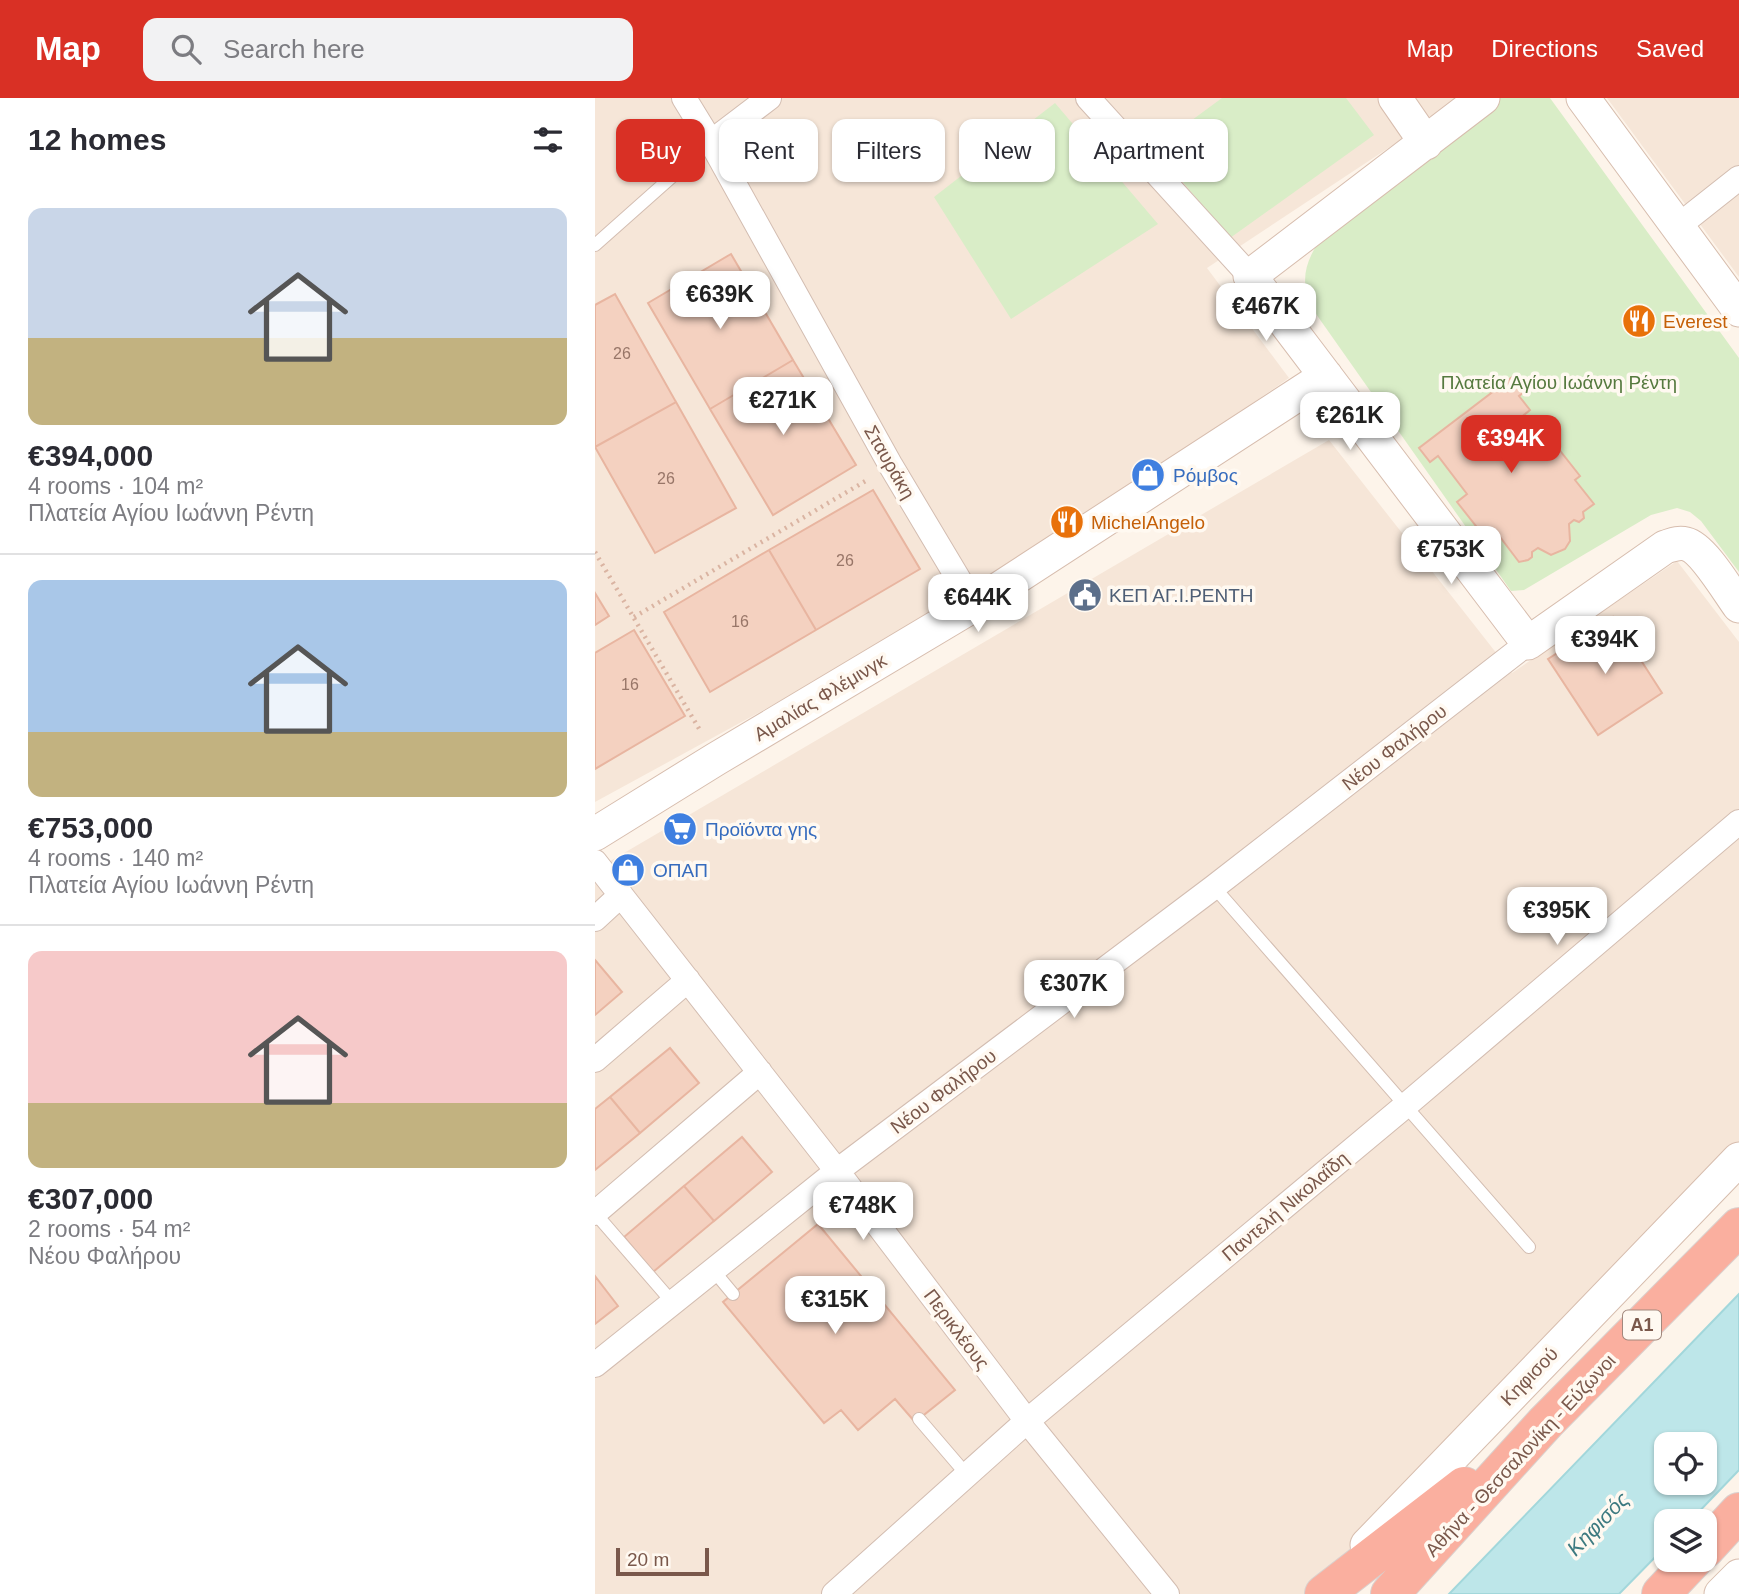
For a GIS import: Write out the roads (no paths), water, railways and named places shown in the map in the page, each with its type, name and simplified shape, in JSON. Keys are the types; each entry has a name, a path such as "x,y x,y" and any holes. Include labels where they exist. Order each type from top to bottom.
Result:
{"highway":[{"name":"Αθήνα - Θεσσαλονίκη - Εύζωνοι","path":"1390,1594 1546,1422 1739,1227"},
{"path":"1322,1594 1546,1422"},
{"path":"1717,1536 1739,1512"},
{"path":"1661,1594 1682,1572"}],"main road":[{"path":"1395,98 1426,143"},
{"path":"1483,98 1250,276 1528,643 1665,547 1677,543 1689,544 1700,552 1739,606"},
{"path":"1583,98 1739,310"},
{"name":"Αμαλίας Φλέμινγκ","path":"595,834 975,605 1325,376"},
{"name":"Κηφισού","path":"1322,1594 1739,1159"},
{"path":"1721,1594 1739,1576"}],"street":[{"name":"Σταυράκη","path":"684,98 891,466 975,605"},
{"path":"711,142 769,98"},
{"path":"1088,98 1250,276"},
{"path":"1677,227 1739,178"},
{"name":"Νέου Φαλήρου","path":"595,1365 837,1171 1214,887 1528,643"},
{"name":"Παντελή Νικολαΐδη","path":"834,1594 1027,1421 1405,1106 1739,822"},
{"name":"Περικλέους","path":"595,862 837,1171 1027,1421 1167,1594"},
{"path":"595,919 621,895"},
{"path":"595,1060 688,981"},
{"path":"595,1213 760,1072"}],"lane":[{"path":"595,245 711,142"},
{"path":"1214,887 1529,1247"},
{"path":"595,1213 673,1303"},
{"path":"713,1270 733,1294"},
{"path":"919,1419 967,1475"}],"water":[{"name":"Κηφισός","path":"1739,1294 1739,1470 1717,1493 1717,1432 1654,1432 1654,1495 1715,1495 1702,1509 1654,1509 1654,1558 1619,1594 1449,1594"}],"place":[{"name":"Everest","path":"1639,321"},
{"name":"Ρόμβος","path":"1148,475"},
{"name":"MichelAngelo","path":"1067,522"},
{"name":"ΚΕΠ ΑΓ.Ι.ΡΕΝΤΗ","path":"1085,595"},
{"name":"Προϊόντα γης","path":"680,829"},
{"name":"ΟΠΑΠ","path":"628,870"}],"park label":[{"name":"Πλατεία Αγίου Ιωάννη Ρέντη","path":"1559,382"}]}
